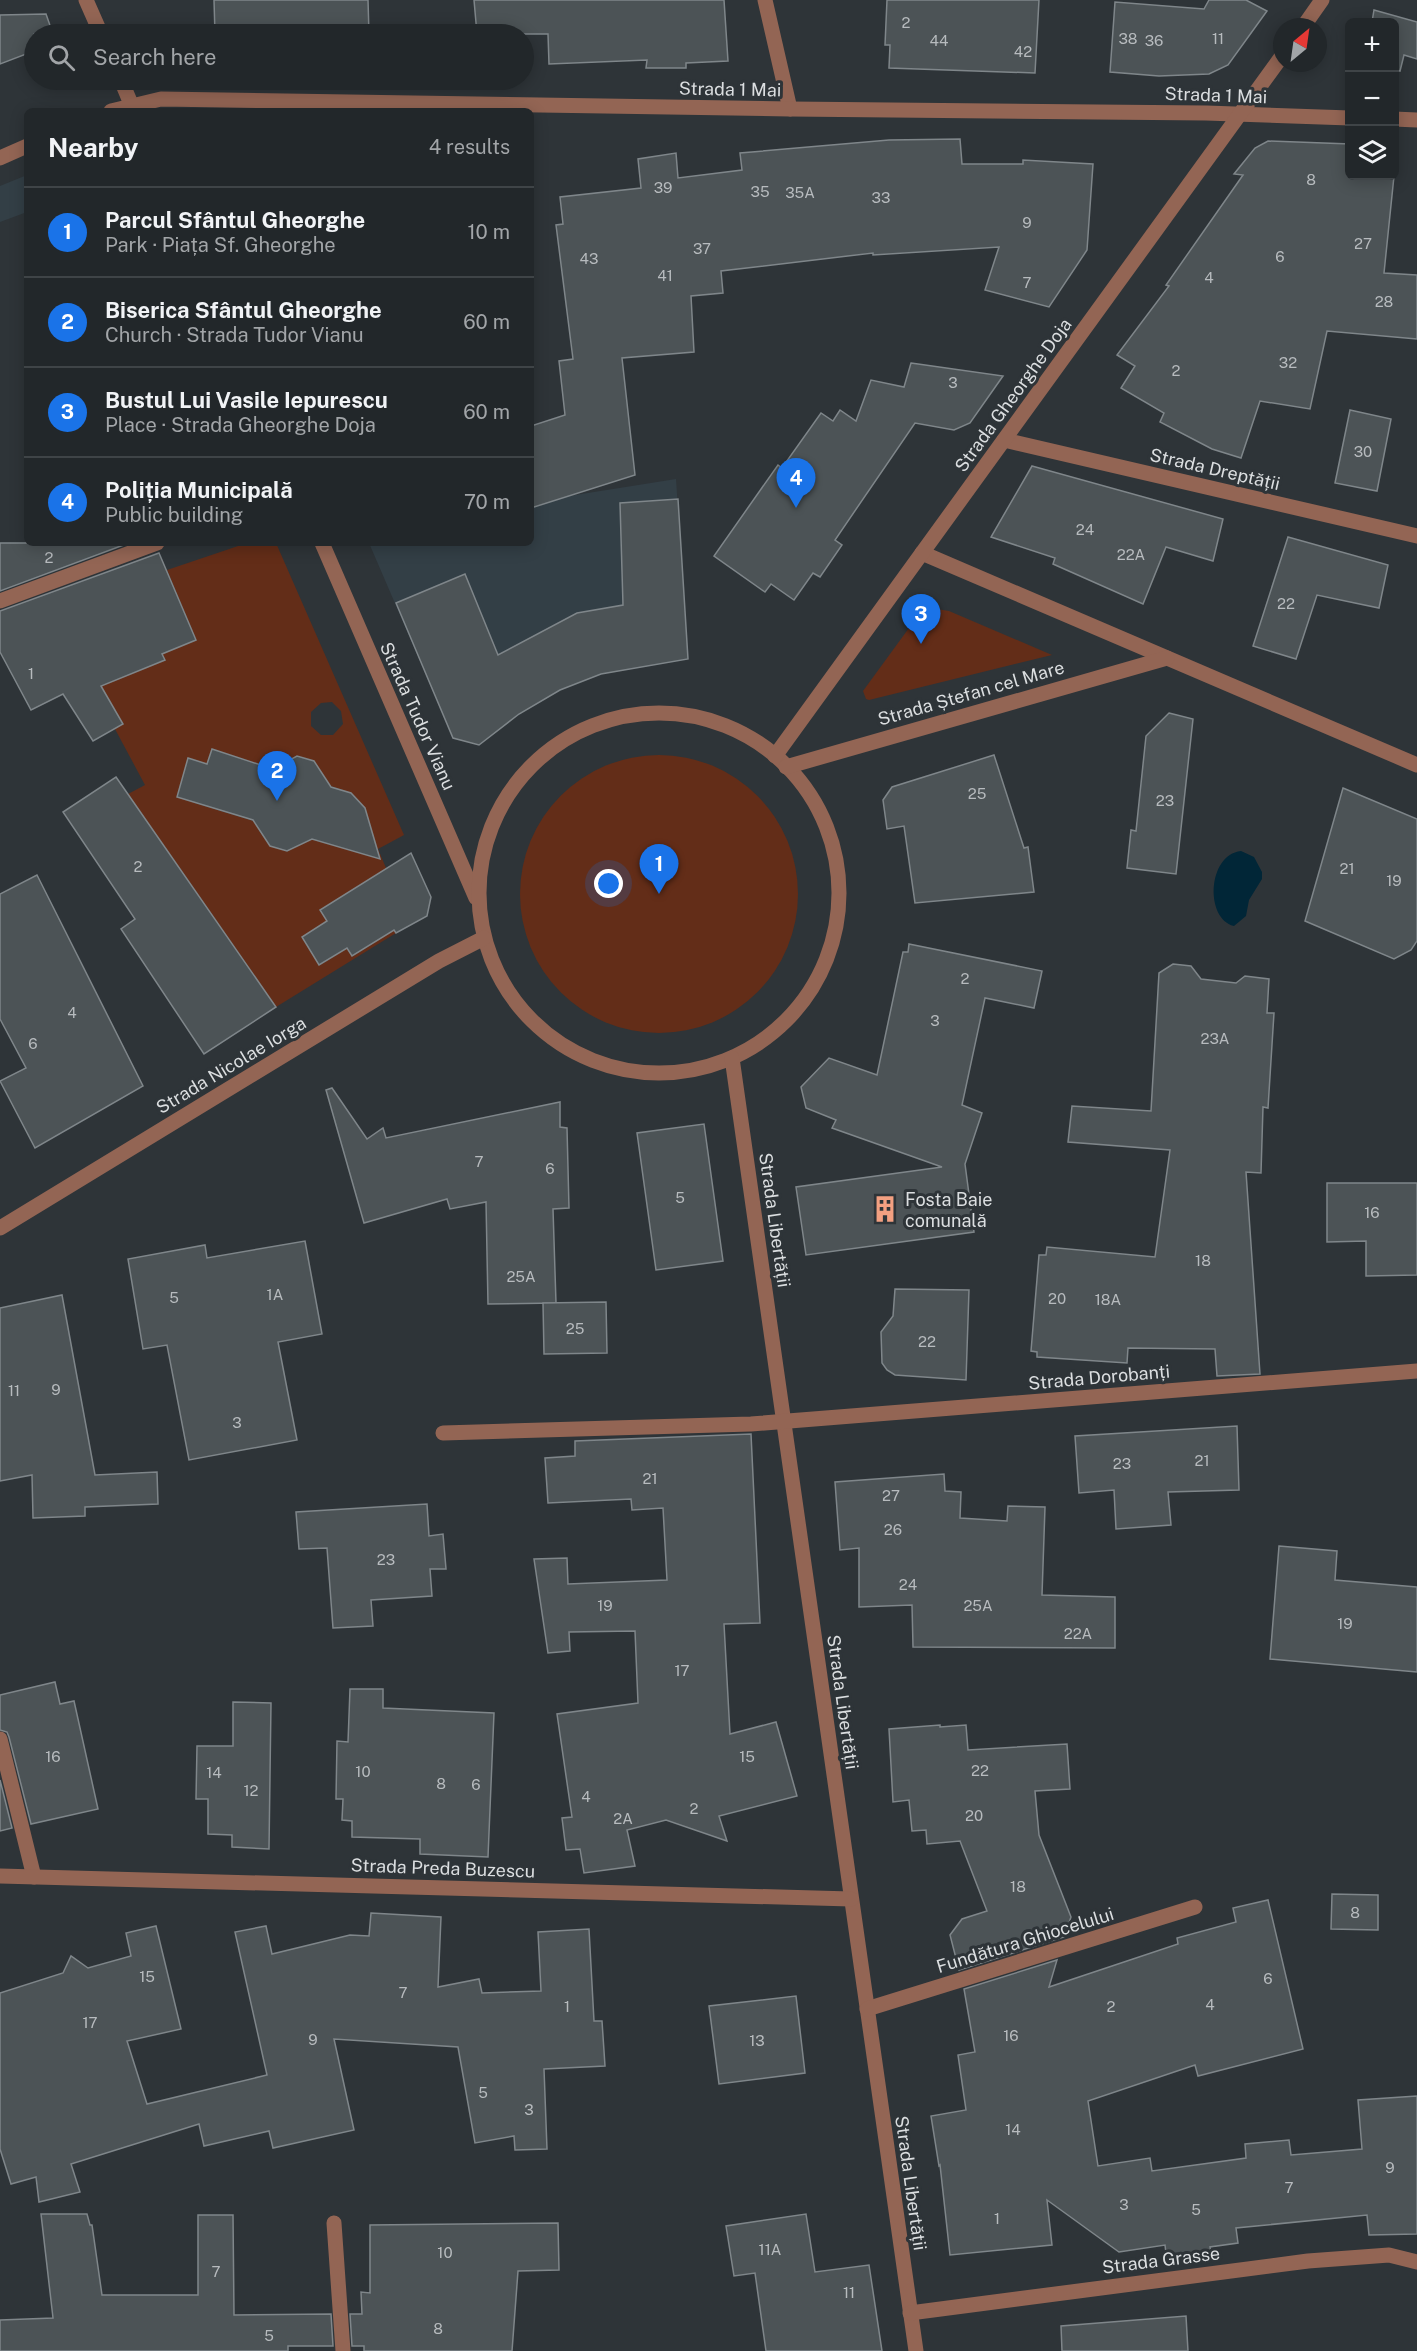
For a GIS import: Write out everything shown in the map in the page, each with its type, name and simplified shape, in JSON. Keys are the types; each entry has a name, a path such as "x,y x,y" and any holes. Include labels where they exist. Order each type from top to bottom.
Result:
{"street":[{"path":"86,0 97,24"},
{"path":"765,0 790,110"},
{"path":"1309,18 1322,0"},
{"name":"Strada Gheorghe Doja","path":"781,762 922,553 1273,68"},
{"path":"125,90 133,108"},
{"name":"Strada 1 Mai","path":"133,108 161,99 790,110 1194,112 1345,118"},
{"path":"1399,119 1417,120"},
{"path":"0,158 24,147"},
{"name":"Strada Dreptății","path":"1004,440 1417,536"},
{"path":"0,602 149,546"},
{"name":"Strada Tudor Vianu","path":"323,546 478,904"},
{"path":"922,553 1417,765"},
{"name":"Strada Ștefan cel Mare","path":"781,762 1167,658"},
{"path":"676,714 700,718 747,736 781,762 816,806 831,840 838,883 836,926 820,973 792,1014 765,1039 732,1058 697,1069 660,1073 623,1069 587,1058 545,1032 519,1006 498,974 484,938 478,904 483,854 490,830 500,807 521,777 538,759 579,731 628,716 676,714"},
{"name":"Strada Nicolae Iorga","path":"0,1228 439,961 484,938"},
{"name":"Strada Libertății","path":"732,1058 916,2351"},
{"name":"Strada Dorobanți","path":"443,1433 784,1421 1417,1371"},
{"path":"0,1739 34,1877"},
{"name":"Strada Preda Buzescu","path":"0,1876 851,1899"},
{"name":"Fundătura Ghiocelului","path":"867,2009 1195,1907"},
{"path":"334,2223 343,2351"},
{"name":"Strada Grasse","path":"910,2313 1308,2261 1378,2255 1417,2262"}],"shaded area":[{"path":"24,176 24,213 0,222 0,186"},
{"path":"676,479 688,659 601,674 561,690 519,714 479,745 453,738 370,546 534,546 534,507 569,496"},
{"path":"238,546 277,546 404,835 378,849 397,894 380,903 396,933 276,1007 128,794 145,785 115,729 123,724 107,696 99,700 82,605 147,667 165,660 162,654 196,640 167,570","holes":["332,702 341,711 343,724 333,735 321,735 311,726 311,712 321,703","212,749 277,770 278,766 297,756 314,761 326,779 325,784 345,791 344,795 357,799 365,808 328,844 307,837 305,842 287,851 270,846 258,829 260,823 195,803","343,896 374,943 353,956 347,948 320,965 302,937 327,921 321,909"]},
{"path":"925,609 949,611 1052,655 866,699 863,691 917,617"},
{"path":"659,755 686,758 712,766 736,779 757,796 774,817 787,841 795,867 798,894 795,921 787,947 774,971 757,992 736,1009 712,1022 686,1030 659,1033 632,1030 606,1022 582,1009 561,992 544,971 531,947 523,921 520,894 523,867 531,841 544,817 561,796 582,779 606,766 632,758"}],"water":[{"path":"1241,851 1254,857 1262,872 1262,879 1249,900 1246,916 1234,926 1225,921 1218,912 1214,887 1221,863 1230,855"}],"building":[{"path":"214,0 368,0 369,24 215,24"},
{"path":"474,0 724,0 728,61 686,63 686,68 646,68 647,60 549,64 548,34 534,34 534,24 476,24"},
{"path":"887,0 1039,0 1035,73 889,68 890,45 885,45"},
{"path":"1209,0 1246,0 1267,11 1228,65 1209,74 1159,76 1110,72 1115,2 1204,9"},
{"path":"1374,10 1417,22 1417,59 1404,55 1399,71 1399,18 1373,18"},
{"path":"46,14 50,24 24,24 24,55 0,64 0,15"},
{"path":"960,139 962,164 1023,164 1023,160 1093,164 1087,250 1049,307 985,290 999,247 873,255 873,253 721,271 723,293 691,296 694,352 622,358 635,475 534,507 534,425 565,415 559,361 573,359 556,225 563,224 560,197 641,188 638,159 676,153 678,178 742,170 740,153 889,140"},
{"path":"1268,141 1345,144 1345,180 1394,180 1384,273 1417,275 1417,339 1327,331 1310,409 1260,401 1241,458 1212,449 1160,422 1164,413 1121,388 1135,366 1117,355 1169,286 1166,285 1243,175 1234,174 1255,148"},
{"path":"911,363 1003,376 970,423 954,430 915,423 835,540 842,545 820,577 813,573 794,600 771,584 765,592 714,556 778,465 782,468 821,413 833,421 840,410 856,421 871,380 904,387"},
{"path":"1350,410 1391,419 1377,491 1335,483"},
{"path":"1032,466 1223,519 1213,561 1166,547 1143,604 1053,564 1055,558 991,537"},
{"path":"678,499 688,659 601,674 560,690 519,714 479,745 453,738 396,603 465,574 498,655 577,613 623,605 620,503"},
{"path":"1288,537 1388,565 1379,608 1317,595 1296,659 1253,646"},
{"path":"0,543 24,543 24,546 121,546 0,591"},
{"path":"159,553 196,640 162,654 165,660 101,686 123,724 93,741 63,694 31,710 0,652 0,611"},
{"path":"1169,713 1193,719 1176,874 1127,868 1131,830 1136,831 1146,736"},
{"path":"212,749 273,769 297,756 314,761 331,787 351,793 365,808 380,859 312,839 287,851 270,846 253,820 177,797 188,758 207,764"},
{"path":"994,755 1024,848 1028,847 1034,892 915,903 904,826 887,829 883,800 892,787"},
{"path":"116,777 276,1007 204,1054 121,929 135,919 63,812"},
{"path":"1343,788 1417,819 1417,941 1411,950 1394,959 1305,921"},
{"path":"411,853 431,897 427,916 396,933 394,930 352,956 347,948 319,965 302,937 327,921 320,910"},
{"path":"37,875 143,1086 35,1148 0,1081 26,1068 0,1019 0,894"},
{"path":"909,944 1042,971 1034,1008 985,998 962,1105 982,1113 965,1164 974,1232 806,1255 796,1187 942,1167 832,1128 836,1120 806,1108 801,1087 829,1058 877,1075 903,952 908,952"},
{"path":"1173,964 1191,966 1201,979 1236,983 1245,976 1269,979 1267,1013 1274,1013 1268,1108 1263,1107 1261,1173 1246,1172 1260,1374 1217,1376 1215,1349 1128,1348 1127,1363 1037,1357 1037,1352 1031,1351 1039,1255 1046,1255 1047,1247 1155,1257 1170,1150 1068,1142 1072,1106 1151,1111 1159,973"},
{"path":"332,1088 367,1139 383,1128 386,1138 560,1102 560,1127 567,1128 569,1208 553,1209 556,1303 488,1304 486,1202 450,1209 447,1199 364,1223 326,1090"},
{"path":"704,1124 723,1261 656,1270 637,1133"},
{"path":"1327,1183 1417,1183 1417,1275 1366,1276 1366,1241 1327,1242"},
{"path":"305,1241 322,1334 278,1342 297,1440 189,1460 167,1345 143,1349 128,1259 205,1245 207,1258"},
{"path":"895,1289 969,1290 966,1380 895,1375 887,1370 882,1363 881,1332 893,1316"},
{"path":"62,1295 95,1475 157,1472 158,1504 85,1507 85,1516 33,1518 32,1475 0,1481 0,1308"},
{"path":"606,1302 607,1353 544,1354 543,1303"},
{"path":"1237,1426 1239,1490 1168,1492 1171,1525 1116,1529 1114,1490 1079,1493 1075,1436"},
{"path":"751,1434 760,1623 724,1624 730,1734 776,1722 797,1796 719,1816 727,1841 666,1820 627,1830 635,1866 584,1873 580,1849 566,1850 562,1818 572,1817 557,1714 638,1703 635,1631 569,1632 570,1651 548,1653 534,1559 567,1558 568,1584 667,1580 663,1508 632,1510 631,1499 548,1503 545,1458 575,1456 575,1441"},
{"path":"944,1474 945,1491 961,1492 960,1518 1007,1521 1008,1506 1045,1507 1042,1595 1115,1597 1115,1648 913,1647 912,1605 859,1607 859,1548 840,1550 835,1482"},
{"path":"427,1504 429,1536 443,1534 446,1569 430,1569 432,1596 371,1600 373,1626 333,1628 327,1548 299,1549 296,1512"},
{"path":"1279,1546 1337,1551 1335,1580 1417,1587 1417,1672 1270,1659"},
{"path":"55,1682 60,1704 74,1701 98,1809 31,1824 9,1737 7,1732 0,1730 0,1695"},
{"path":"350,1689 383,1689 383,1708 494,1713 488,1857 420,1854 420,1839 352,1837 352,1821 342,1820 343,1799 336,1799 337,1741 348,1742"},
{"path":"233,1702 271,1703 269,1849 232,1847 232,1835 208,1834 208,1799 196,1799 197,1746 233,1746"},
{"path":"940,1725 940,1727 966,1725 968,1750 1067,1744 1070,1789 1035,1791 1039,1835 1071,1917 1064,1937 959,1970 950,1935 962,1919 987,1911 960,1841 927,1844 926,1830 912,1831 909,1800 893,1802 889,1729"},
{"path":"0,1780 12,1828 0,1831"},
{"path":"1332,1894 1378,1895 1378,1930 1331,1929"},
{"path":"1268,1900 1303,2049 1198,2076 1195,2065 1088,2101 1098,2166 1150,2158 1152,2171 1246,2158 1245,2144 1289,2140 1291,2155 1362,2149 1358,2100 1417,2096 1417,2234 1369,2235 1367,2215 1236,2228 1238,2243 1210,2247 1212,2258 1167,2262 1165,2245 1119,2252 1047,2200 1052,2245 950,2255 940,2165 931,2116 966,2110 958,2055 975,2052 964,1989 1057,1960 1049,1987 1178,1944 1177,1938 1236,1922 1233,1908"},
{"path":"371,1913 441,1917 438,1987 479,1979 482,1993 541,1991 538,1932 589,1929 594,2021 602,2021 605,2066 544,2069 547,2149 515,2150 514,2136 475,2143 458,2047 334,2039 354,2130 273,2148 269,2131 204,2146 199,2124 71,2164 80,2192 39,2202 36,2177 11,2184 0,2149 0,1993 63,1973 71,1956 88,1968 131,1956 126,1933 156,1926 181,2029 127,2041 147,2104 267,2075 235,1932 266,1926 272,1954 350,1935 369,1936"},
{"path":"796,1996 805,2073 719,2084 709,2006"},
{"path":"41,2214 87,2214 90,2225 92,2225 102,2295 198,2295 198,2215 233,2215 234,2315 331,2314 333,2346 288,2346 288,2351 0,2351 0,2320 53,2318"},
{"path":"806,2214 815,2272 869,2265 882,2351 766,2351 755,2273 734,2276 726,2226"},
{"path":"558,2223 559,2270 518,2271 512,2351 364,2351 364,2346 352,2346 350,2314 362,2314 361,2292 370,2293 370,2225"},
{"path":"1186,2316 1188,2351 1062,2351 1061,2326"}],"place":[{"name":"Poliția Municipală","path":"796,508"},
{"name":"Bustul Lui Vasile Iepurescu","path":"921,644"},
{"name":"Biserica Sfântul Gheorghe","path":"277,801"},
{"name":"Parcul Sfântul Gheorghe","path":"659,894"},
{"name":"Fosta Baie comunală","path":"885,1209"}]}
